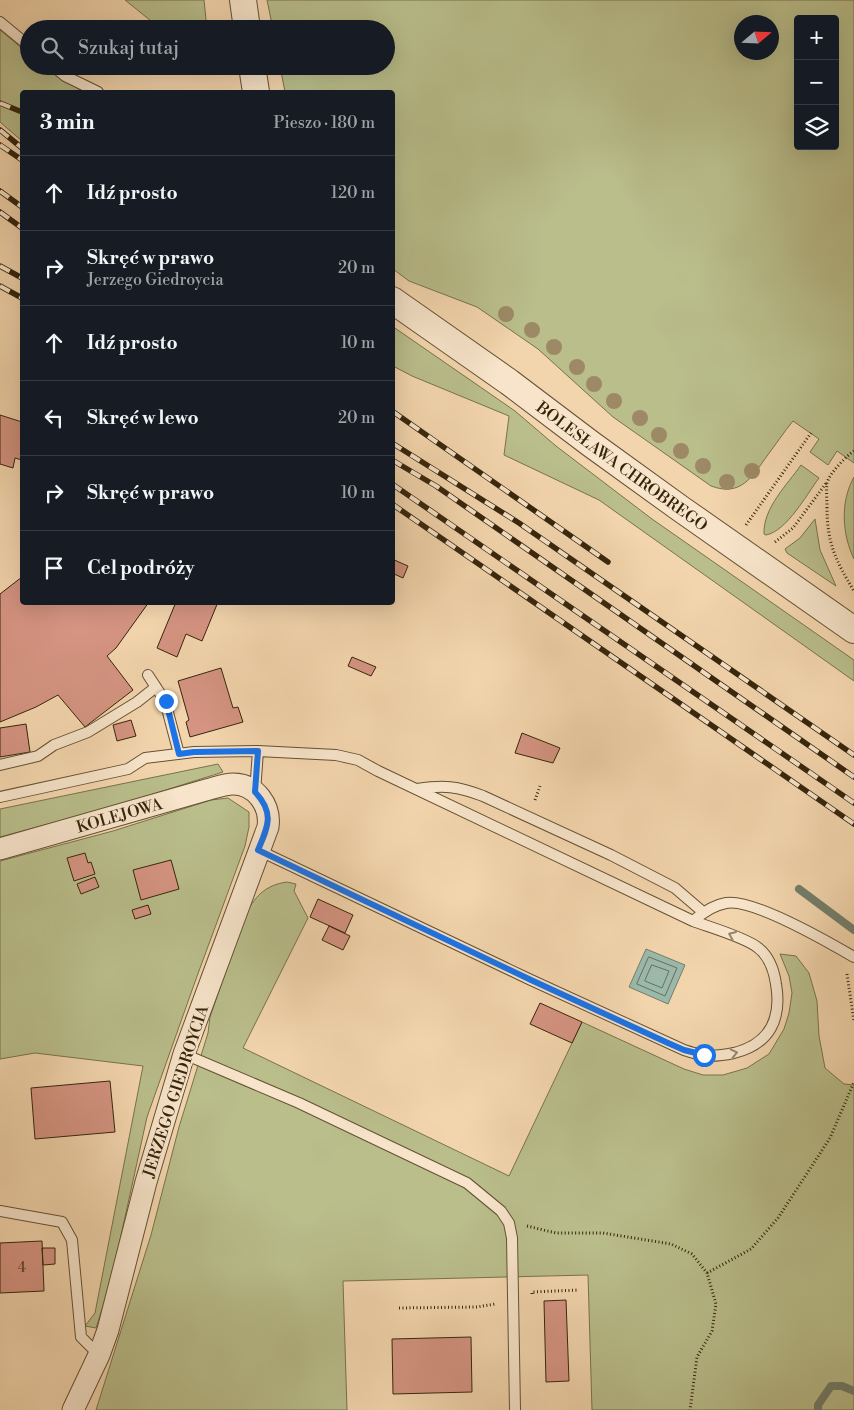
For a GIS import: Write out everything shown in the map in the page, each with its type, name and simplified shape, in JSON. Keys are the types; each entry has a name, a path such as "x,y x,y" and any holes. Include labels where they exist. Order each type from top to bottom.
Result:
{"street":[{"path":"243,0 246,20"},
{"path":"253,75 256,90"},
{"name":"BOLESŁAWA CHROBREGO","path":"395,302 854,630"},
{"name":"KOLEJOWA","path":"0,849 224,785 248,788"},
{"name":"JERZEGO GIEDROYCIA","path":"73,1410 99,1355 108,1330 146,1182 184,1054 268,827 269,820 265,805 248,788"}],"lane":[{"path":"0,22 20,39"},
{"path":"64,75 94,90"},
{"path":"148,675 166,701 179,754"},
{"path":"0,766 38,756 54,745 88,732 137,702 156,687"},
{"path":"248,788 258,751"},
{"path":"0,797 128,769 145,758 194,752 258,751 336,755 358,760 693,921 730,934 756,946 768,960 775,978 778,1010 774,1023 767,1034 756,1044 743,1050 722,1055 704,1055 684,1050 531,980 258,850"},
{"path":"417,789 440,785 464,788 483,796 603,851 675,888 702,912"},
{"path":"693,921 702,912 727,902 752,906 800,927 854,957"},
{"path":"184,1054 299,1103 467,1183 501,1211 509,1223 512,1238 515,1410"},
{"path":"0,1211 62,1222 72,1240 81,1337 99,1355"}],"path":[{"path":"811,433 746,526 746,554 774,542 790,531 845,457 854,451"},
{"path":"827,482 827,517 830,543 838,565 854,591"},
{"path":"838,948 849,980 854,1020"},
{"path":"707,1273 751,1249 778,1218 830,1138 854,1082"},
{"path":"509,1223 556,1233 603,1232 671,1244 692,1254 707,1273 716,1304 712,1330 697,1357 690,1410"},
{"path":"399,1308 477,1307 532,1303 532,1292 579,1290"}],"green space":[{"path":"125,0 204,0 206,20 150,20"},
{"path":"267,0 854,0 854,463 837,451 828,465 810,452 819,439 793,421 751,478 745,483 730,489 711,486 613,417 538,349 477,307 409,281 395,270 395,90 285,90 282,75 395,75 395,20 271,20"},
{"path":"0,30 20,47 20,75 58,75 80,90 20,90 20,139 0,122"},
{"path":"395,328 515,411 556,446 652,519 854,660 854,681 599,500 504,455 509,416 412,376 395,367"},
{"path":"801,465 819,478 789,519 774,532 764,534 767,515"},
{"path":"854,477 854,559 847,539 844,518 846,497"},
{"path":"815,519 820,550 836,586 787,553 785,549 800,538"},
{"path":"218,764 223,772 115,806 0,837 0,809"},
{"path":"228,798 249,812 249,827 245,846 147,1117 111,1281 96,1328 85,1326 95,1313 143,1066 35,1053 0,1059 0,861 113,831 211,800"},
{"path":"287,882 296,884 294,891 308,918 243,1048 509,1176 582,1022 684,1069 703,1075 723,1075 747,1068 769,1054 784,1029 792,993 789,976 780,954 796,956 809,973 817,1001 819,1036 825,1068 844,1084 854,1085 854,1410 592,1410 588,1275 343,1281 347,1410 96,1410 151,1235 179,1127 208,1033 210,1017 245,916 252,903 261,893 272,886"}],"water":[{"path":"646,949 685,965 668,1004 629,987"}],"building":[{"path":"0,415 20,421 20,459 15,458 13,468 0,464"},
{"path":"395,560 408,566 403,578 395,574"},
{"path":"20,579 20,605 147,605 116,648 107,656 133,690 85,727 58,695 36,707 0,722 0,594"},
{"path":"175,605 217,605 202,641 186,634 177,657 157,648"},
{"path":"352,657 376,667 371,676 348,666"},
{"path":"221,668 233,708 238,707 243,722 190,737 186,722 189,720 178,681"},
{"path":"131,720 136,736 117,741 113,725"},
{"path":"26,724 30,752 0,757 0,728"},
{"path":"522,733 560,748 553,763 515,753"},
{"path":"85,853 88,863 91,862 95,874 74,881 67,858"},
{"path":"171,860 179,889 141,900 133,870"},
{"path":"95,877 99,887 81,894 77,884"},
{"path":"318,899 353,915 345,933 310,917"},
{"path":"148,905 151,914 135,919 132,910"},
{"path":"329,926 350,936 343,950 322,940"},
{"path":"540,1003 582,1022 572,1043 530,1024"},
{"path":"110,1081 115,1132 35,1139 31,1088"},
{"path":"42,1241 44,1291 0,1293 0,1243"},
{"path":"42,1248 55,1248 55,1264 43,1265"},
{"path":"566,1300 569,1381 546,1382 544,1301"},
{"path":"471,1337 472,1392 393,1394 392,1339"}],"waterway":[{"path":"799,889 854,930"},
{"path":"818,1410 818,1405 831,1386 842,1386 854,1391"}],"railway":[{"path":"0,103 20,111"},
{"path":"0,130 20,146"},
{"path":"0,145 20,159"},
{"path":"0,191 20,206"},
{"path":"0,212 20,227"},
{"path":"0,266 20,277"},
{"path":"0,286 20,297"},
{"path":"395,413 608,562"},
{"path":"395,445 519,523 854,755"},
{"path":"395,462 436,486 854,777"},
{"path":"395,486 854,803"},
{"path":"395,506 854,824"}],"route":[{"path":"166,701 179,754 258,751 255,792 265,805 269,820 258,850 668,1043 684,1050 704,1055"}]}
